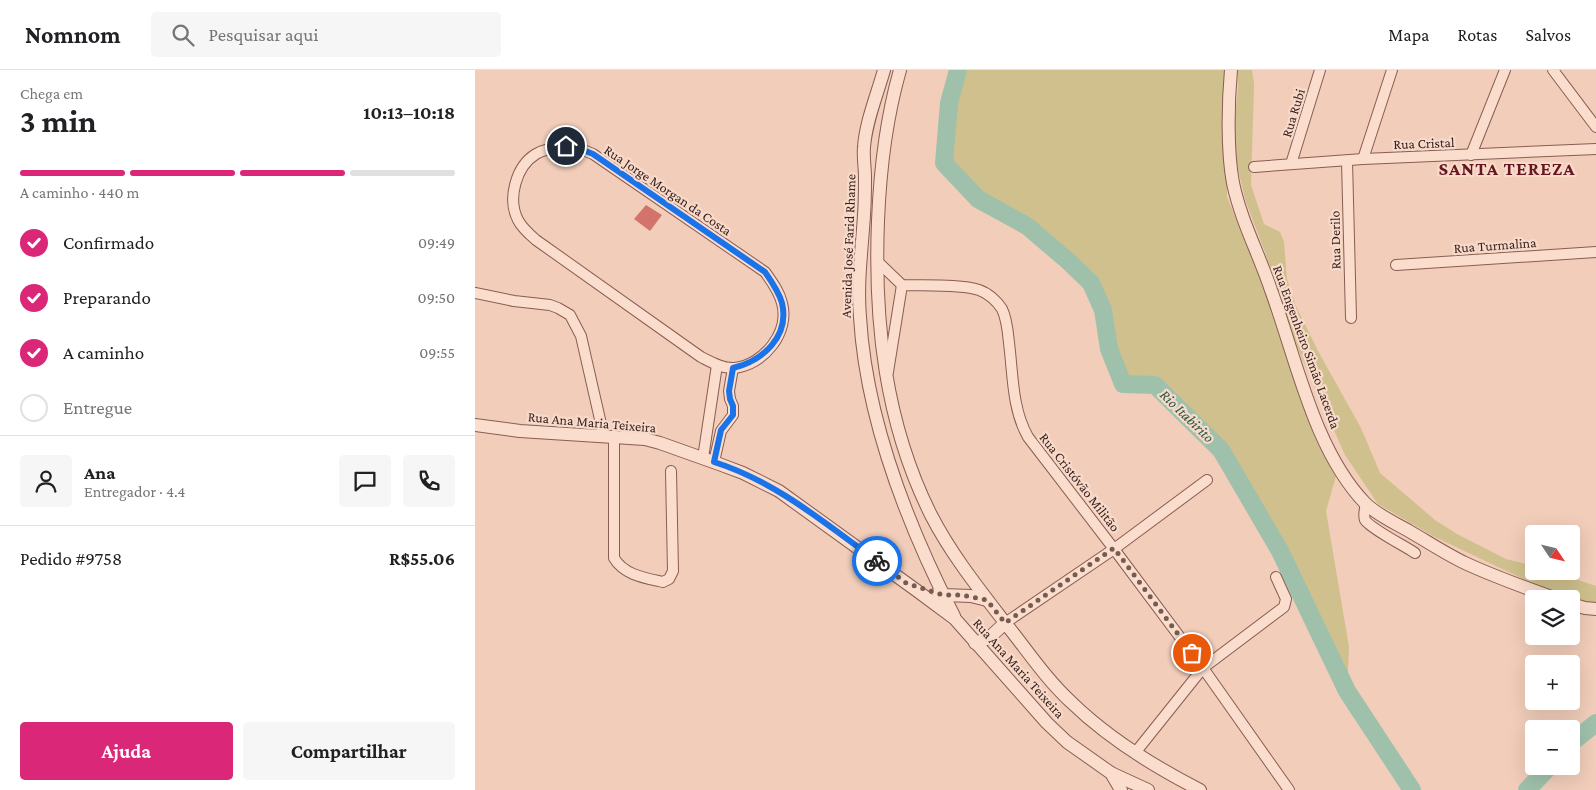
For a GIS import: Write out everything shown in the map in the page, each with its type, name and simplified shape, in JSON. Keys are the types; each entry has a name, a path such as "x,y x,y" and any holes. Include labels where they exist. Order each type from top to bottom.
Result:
{"street":[{"name":"Avenida José Farid Rhame","path":"884,70 864,147 865,178 859,317 865,364 881,435 901,496 955,619"},
{"path":"900,70 884,141 879,205 878,304 887,383 914,475 931,516 961,565 987,600 1048,678 1069,701 1107,734 1174,777 1200,790"},
{"name":"Rua Engenheiro Simão Lacerda","path":"1231,70 1229,94 1233,181 1242,216 1271,289 1302,384 1327,446 1344,475 1366,504 1465,563 1534,590"},
{"name":"Rua Rubi","path":"1291,164 1320,70"},
{"path":"1363,159 1392,70"},
{"path":"1471,155 1505,70"},
{"path":"1553,70 1596,127"},
{"name":"Rua Jorge Morgan da Costa","path":"566,146 593,154 765,272 775,286 782,303 783,321 779,336 769,349 758,358 743,366 733,368 717,365 701,357 536,240 525,230 517,219 513,195 516,180 524,166 535,155 550,148 566,146"},
{"name":"Rua Cristal","path":"1253,168 1363,159 1596,149"},
{"name":"Rua Derilo","path":"1347,160 1351,318"},
{"name":"Rua Turmalina","path":"1396,265 1596,252"},
{"path":"877,261 902,285 887,383"},
{"name":"Rua Cristóvão Militão","path":"902,285 970,288 985,293 997,303 1005,317 1016,406 1024,430 1203,668 1288,789"},
{"path":"475,293 514,301 550,305 570,315 581,336 609,437 614,558 619,566 631,573 663,582 669,579 673,571 671,471"},
{"path":"708,460 717,365"},
{"path":"708,460 721,430 733,415 733,406 729,395 733,368"},
{"name":"Rua Ana Maria Teixeira","path":"475,425 519,431 645,439 743,473 779,491 955,619 1047,723 1067,742 1111,773 1121,789"},
{"path":"975,643 989,638 1005,623 1114,548 1207,480"},
{"path":"1366,504 1364,513 1365,519 1368,522 1384,534 1415,552"},
{"path":"1135,753 1203,668 1284,607 1286,599 1276,577"},
{"path":"906,583 943,595 961,595 987,600"},
{"path":"1580,607 1596,610"},
{"path":"1111,773 1148,790"}],"shaded area":[{"path":"958,70 1230,70 1227,98 1227,197 1267,294 1299,388 1336,476 1326,511 1349,647 1347,691 1280,551 1221,450 1155,385 1123,384 1109,349 1103,310 1091,283 1027,226 978,199 944,163 949,103"},
{"path":"1238,70 1252,70 1254,84 1251,185 1264,224 1280,232 1284,242 1287,279 1295,304 1318,351 1361,428 1380,473 1435,520 1457,534 1506,559 1525,564 1525,580 1433,536 1378,504 1345,455 1293,338 1266,255 1245,199 1232,143 1238,89"},
{"path":"1526,580 1578,580 1596,586 1596,606 1580,602 1580,590 1548,590"}],"building":[{"path":"646,205 662,215 650,231 634,219"}],"waterway":[{"name":"Rio Itabirito","path":"958,70 949,103 944,163 978,199 1027,226 1091,283 1103,310 1109,349 1123,384 1155,385 1221,450 1280,551 1347,691 1412,790"},
{"name":"Rio Itabirito","path":"1580,736 1596,723"},
{"name":"Rio Itabirito","path":"1527,790 1541,775"}],"way so far":[{"path":"877,561 906,583 943,595 971,596 987,600 1005,623 1114,548 1192,653"}],"district":[{"name":"SANTA TEREZA","path":"1507,168"}],"route":[{"path":"566,146 593,154 765,272 775,286 782,303 783,321 779,336 769,349 758,358 743,366 733,368 729,395 734,410 733,415 719,434 714,462 743,473 779,491 877,561"}]}
